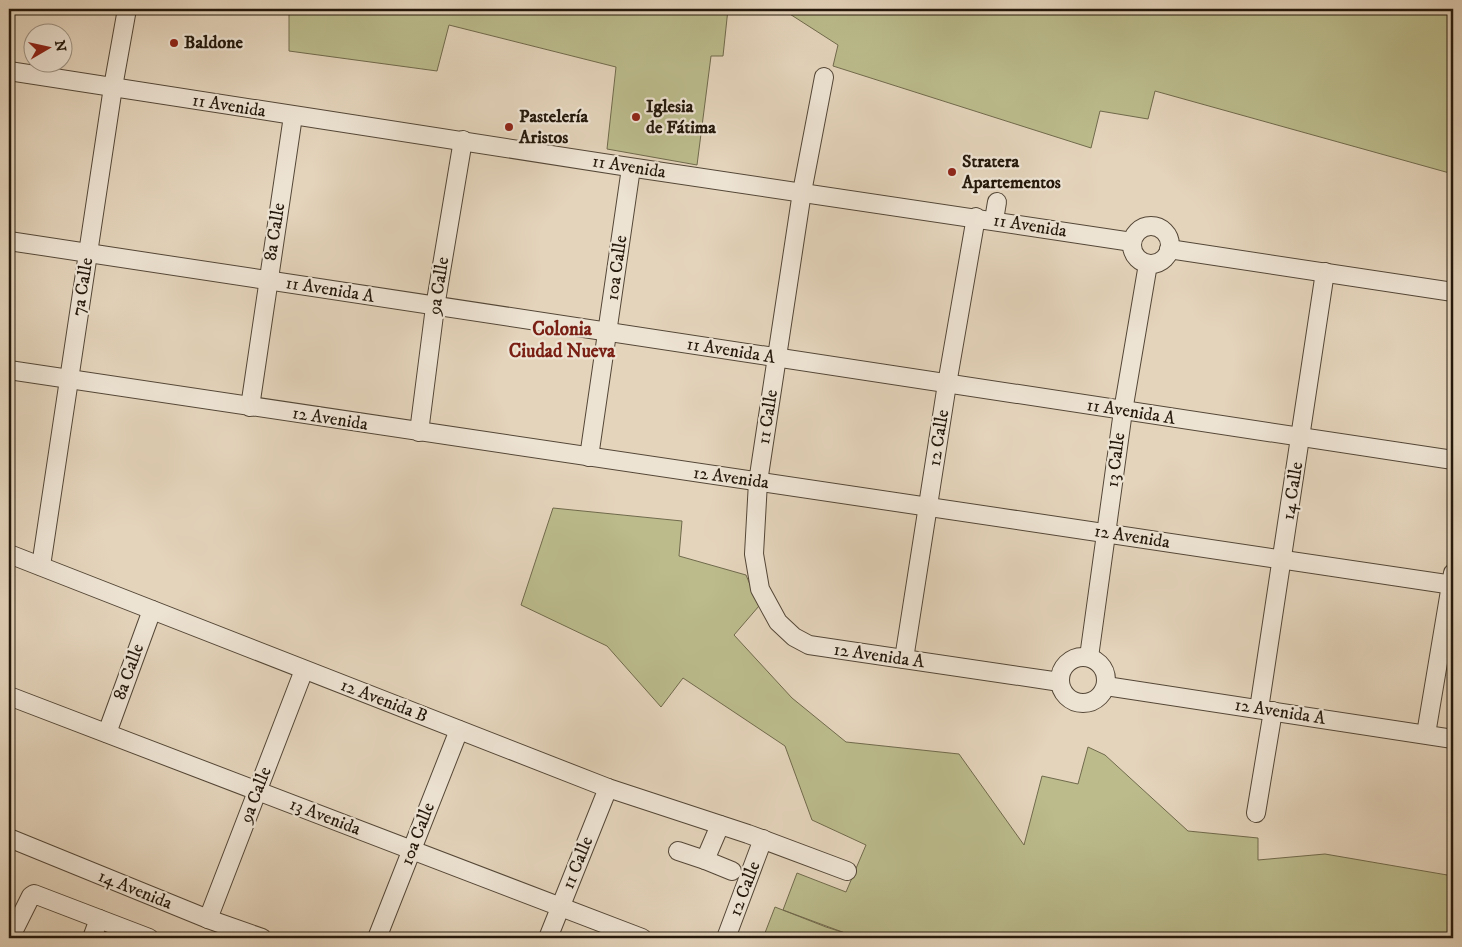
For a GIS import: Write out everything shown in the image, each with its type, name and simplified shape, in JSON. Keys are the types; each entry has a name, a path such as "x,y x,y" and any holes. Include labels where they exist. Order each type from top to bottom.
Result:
{"street":[{"name":"7a Calle","path":"41,566 113,87 127,9"},
{"name":"11 Avenida","path":"9,71 293,116 462,140 631,168 976,217 1132,242"},
{"name":"11 Calle","path":"754,554 758,482 776,358 802,192 824,77"},
{"name":"8a Calle","path":"250,407 293,116"},
{"name":"9a Calle","path":"419,432 462,140"},
{"name":"10a Calle","path":"589,457 631,168"},
{"path":"994,220 997,202"},
{"name":"12 Calle","path":"904,659 947,384 976,217"},
{"path":"1154,226 1164,232 1169,243 1169,249 1164,259 1148,264 1137,258 1134,254 1132,242 1137,231 1154,226"},
{"name":"11 Avenida A","path":"9,241 1453,460"},
{"path":"1169,249 1453,292"},
{"name":"13 Calle","path":"1089,657 1123,411 1148,264"},
{"name":"14 Calle","path":"1256,813 1282,560 1325,272"},
{"name":"12 Avenida","path":"9,370 1282,560 1453,581"},
{"name":"12 Avenida B","path":"9,554 608,788 763,839 847,871"},
{"name":"12 Avenida A","path":"754,554 760,589 778,622 808,645 1060,682"},
{"path":"1426,734 1453,581"},
{"name":"8a Calle","path":"107,733 152,610"},
{"path":"1082,656 1089,657 1098,661 1104,669 1106,686 1104,692 1092,702 1078,703 1066,696 1060,682 1060,675 1068,662 1082,656"},
{"name":"9a Calle","path":"217,928 258,791 304,670"},
{"name":"12 Avenida A","path":"1106,686 1453,739"},
{"name":"13 Avenida","path":"9,696 642,938"},
{"name":"10a Calle","path":"377,938 458,730"},
{"name":"11 Calle","path":"548,938 608,788"},
{"path":"705,860 720,825"},
{"name":"14 Avenida","path":"9,838 217,928 262,938"},
{"name":"12 Calle","path":"726,938 763,839"},
{"path":"678,851 732,870"},
{"path":"14,930 31,896 34,894 149,938"},
{"path":"92,938 99,919"}],"green space":[{"path":"289,9 728,9 723,56 711,56 697,165 607,149 616,67 449,25 437,71 289,51"},
{"path":"782,9 1453,9 1453,174 1155,91 1148,119 1100,111 1091,148 833,66 838,45"},
{"path":"553,508 682,521 679,556 746,575 759,606 734,635 792,698 846,742 959,754 1024,845 1042,776 1078,784 1088,747 1105,755 1188,831 1258,838 1258,860 1325,854 1453,876 1453,938 763,938 775,907 826,927 845,933 783,910 797,873 846,892 866,845 812,820 785,746 683,678 661,707 607,646 521,605"}],"place":[{"name":"Baldone","path":"174,43"},
{"name":"Iglesia de Fátima","path":"636,117"},
{"name":"Pastelería Aristos","path":"509,127"},
{"name":"Stratera Apartementos","path":"952,172"}],"district":[{"name":"Colonia Ciudad Nueva","path":"562,340"}]}
